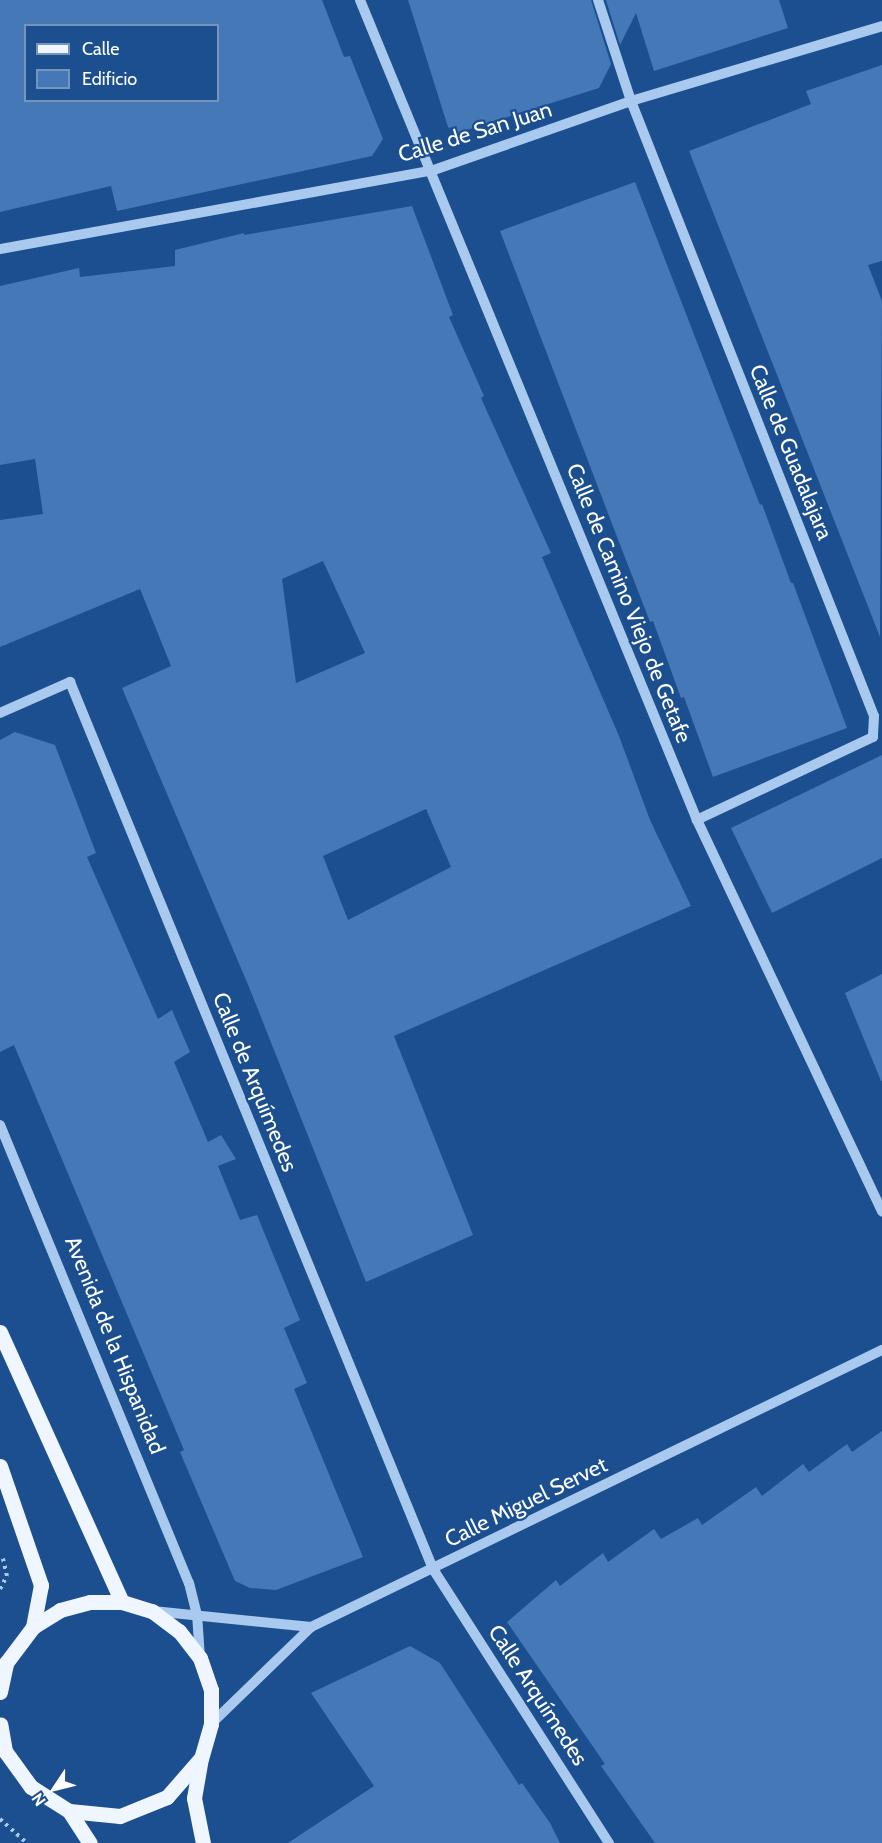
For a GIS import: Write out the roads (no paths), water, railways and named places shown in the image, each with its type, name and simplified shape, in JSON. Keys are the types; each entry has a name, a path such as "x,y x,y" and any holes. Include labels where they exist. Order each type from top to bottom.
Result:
{"main road":[{"path":"0,1332 122,1602"},
{"path":"0,1466 41,1585 33,1627"},
{"path":"0,1692 6,1664 33,1627 60,1610 90,1602 122,1602 152,1611 179,1630 200,1658 211,1690 212,1724 201,1758 194,1798 203,1843"},
{"path":"0,1724 5,1751 31,1787 69,1810 120,1816 167,1797 201,1758"},
{"path":"69,1810 90,1843"}],"street":[{"name":"Calle de Camino Viejo de Getafe","path":"360,0 697,820 882,1211"},
{"name":"Calle de Guadalajara","path":"598,0 631,101 874,716 873,737 697,820"},
{"name":"Calle de San Juan","path":"0,249 430,171 631,101 882,26"},
{"name":"Calle de Arquímedes","path":"0,713 70,682 433,1569"},
{"name":"Avenida de la Hispanidad","path":"0,1125 189,1583 197,1614 200,1658"},
{"name":"Calle Miguel Servet","path":"212,1724 311,1627 882,1350"},
{"name":"Calle Arquímedes","path":"433,1569 609,1843"},
{"path":"152,1611 311,1627"}]}
